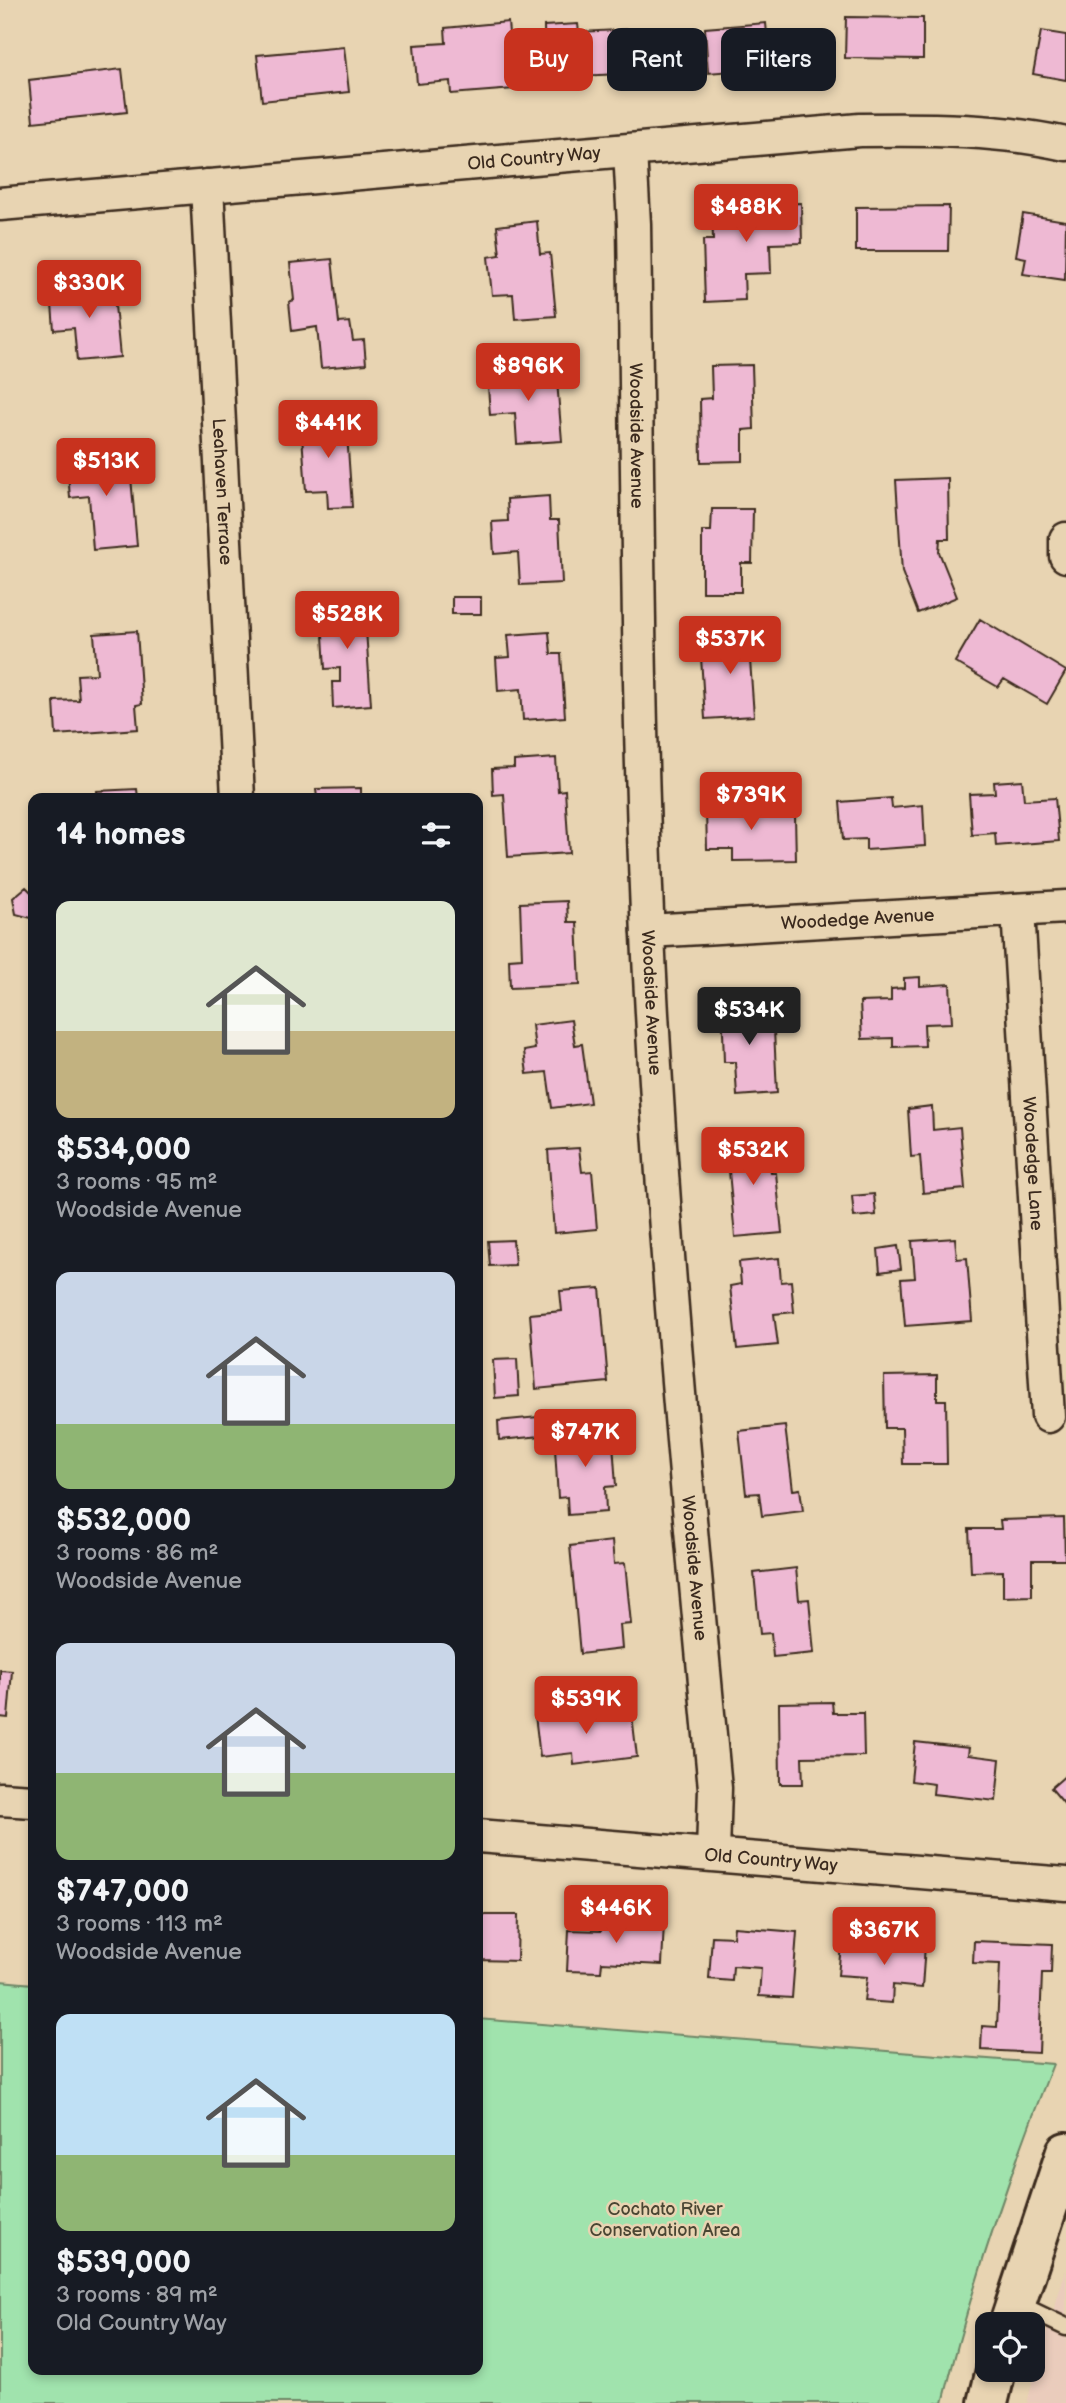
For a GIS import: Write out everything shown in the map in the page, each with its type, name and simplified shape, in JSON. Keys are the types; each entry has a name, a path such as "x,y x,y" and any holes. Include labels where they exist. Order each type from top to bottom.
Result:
{"main road":[{"path":"1014,2312 1066,2152"},
{"path":"988,2403 993,2382"}],"street":[{"name":"Old Country Way","path":"0,204 827,133 977,130 1066,144"},
{"name":"Woodside Avenue","path":"630,151 635,224 643,802 648,931 667,1270 715,1788 713,1854"},
{"name":"Leahaven Terrace","path":"207,186 238,793"},
{"path":"1066,539 1066,556"},
{"name":"Woodedge Avenue","path":"648,931 1066,907"},
{"name":"Woodedge Lane","path":"1018,910 1048,1416"},
{"path":"0,1799 28,1801"},
{"name":"Old Country Way","path":"483,1836 1066,1884"}],"lane":[{"path":"1045,2322 1066,2327"}],"shaded area":[{"path":"1066,2270 1066,2403 1027,2403 1032,2382 1045,2382 1045,2336"}],"green space":[{"name":"Cochato River Conservation Area","path":"0,1981 28,1984 28,2375 483,2375 483,2019 1053,2064 992,2232 943,2403 0,2403"}],"building":[{"path":"846,17 923,18 923,59 845,58"},
{"path":"508,22 509,28 504,28 504,90 451,94 450,81 417,84 414,45 446,43 445,28"},
{"path":"766,23 766,28 721,28 721,72 708,73 705,28"},
{"path":"578,24 578,28 544,28"},
{"path":"593,31 607,31 607,75 593,75"},
{"path":"1041,31 1066,35 1066,80 1033,74"},
{"path":"344,47 349,92 262,101 257,55"},
{"path":"122,69 127,112 33,122 29,80"},
{"path":"772,196 773,204 801,203 802,243 770,244 771,273 744,274 745,300 705,302 703,240 713,240 712,208 744,207 743,197"},
{"path":"949,206 948,251 856,251 856,207"},
{"path":"1023,214 1066,221 1065,280 1023,274 1026,258 1016,256"},
{"path":"537,221 540,254 550,253 556,316 515,319 513,294 492,295 488,257 500,255 497,226"},
{"path":"332,259 339,323 350,322 353,341 364,340 366,364 321,368 317,327 292,331 289,302 294,300 290,263"},
{"path":"113,285 120,357 77,361 74,328 54,330 51,291"},
{"path":"535,360 536,383 557,381 562,441 517,444 515,413 490,415 488,386 503,386 501,362"},
{"path":"752,365 754,429 743,430 743,461 701,462 700,399 712,398 711,366"},
{"path":"346,419 352,507 328,508 327,490 306,491 301,422"},
{"path":"129,454 137,546 93,550 89,496 70,498 67,459"},
{"path":"948,478 949,539 940,539 939,552 957,597 918,613 902,572 896,480"},
{"path":"549,496 550,520 559,520 562,583 520,585 518,552 494,554 492,522 508,521 507,499"},
{"path":"712,509 753,509 752,563 741,563 741,592 702,592 702,531 711,531"},
{"path":"452,597 481,597 481,614 452,614"},
{"path":"364,599 371,705 333,708 332,682 340,682 340,668 325,669 321,601"},
{"path":"980,619 1066,671 1047,704 1004,679 998,687 955,662"},
{"path":"137,631 142,704 136,705 138,729 56,735 54,701 79,700 77,675 97,674 94,634"},
{"path":"549,632 551,654 561,654 565,717 523,720 521,689 498,691 496,658 510,657 508,635"},
{"path":"756,632 758,660 750,660 754,716 705,719 701,657 716,656 714,634"},
{"path":"556,758 558,791 565,790 569,853 508,857 504,794 493,795 492,769 514,768 514,761"},
{"path":"1022,780 1024,800 1055,798 1059,841 996,846 995,833 972,835 969,794 995,793 994,782"},
{"path":"361,788 361,793 316,793 316,789"},
{"path":"137,789 137,793 97,793"},
{"path":"732,798 761,798 762,816 795,816 796,860 733,861 733,849 707,849 706,810 732,810"},
{"path":"891,798 892,808 923,805 925,846 866,850 866,839 843,840 840,802"},
{"path":"26,887 28,889 28,917 16,914 13,898"},
{"path":"567,901 568,922 577,922 580,985 510,988 509,959 522,958 520,903"},
{"path":"920,977 920,986 950,984 952,1023 924,1024 925,1046 893,1047 893,1038 862,1039 860,1002 891,1001 891,989 904,988 904,978"},
{"path":"762,998 763,1030 774,1030 777,1093 737,1096 735,1062 724,1062 722,1000"},
{"path":"571,1020 575,1045 582,1044 590,1103 552,1108 547,1072 527,1074 524,1051 535,1049 532,1025"},
{"path":"932,1106 933,1130 960,1127 965,1189 923,1193 920,1156 911,1157 908,1109"},
{"path":"767,1134 771,1173 776,1173 782,1233 735,1237 726,1138"},
{"path":"579,1148 582,1172 592,1171 597,1229 554,1233 548,1150"},
{"path":"874,1194 876,1215 854,1217 852,1196"},
{"path":"955,1238 957,1259 967,1258 972,1321 905,1326 901,1279 915,1278 912,1241"},
{"path":"513,1240 515,1265 490,1266 488,1241"},
{"path":"898,1246 901,1269 880,1272 878,1249"},
{"path":"779,1258 781,1282 791,1281 794,1312 774,1314 778,1345 737,1349 730,1286 741,1284 739,1262"},
{"path":"600,1288 608,1382 536,1389 530,1314 562,1311 560,1291"},
{"path":"517,1359 519,1396 495,1398 493,1360"},
{"path":"937,1375 937,1400 946,1400 947,1464 903,1464 902,1428 885,1428 884,1376"},
{"path":"538,1417 541,1436 499,1440 498,1421"},
{"path":"785,1426 793,1490 800,1489 803,1511 762,1516 759,1493 746,1494 739,1431"},
{"path":"612,1428 616,1486 605,1487 606,1512 568,1515 567,1497 558,1498 554,1432"},
{"path":"1064,1518 1065,1560 1032,1560 1032,1596 1003,1597 1003,1571 971,1572 969,1529 1001,1529 1000,1520"},
{"path":"612,1541 614,1564 625,1563 631,1624 620,1625 622,1649 580,1654 570,1546"},
{"path":"796,1568 799,1600 809,1599 814,1653 773,1657 771,1633 760,1634 754,1573"},
{"path":"0,1670 12,1671 8,1718 0,1717"},
{"path":"832,1702 833,1713 863,1713 864,1756 802,1757 803,1784 780,1784 779,1703"},
{"path":"598,1707 600,1719 632,1715 637,1757 574,1765 573,1753 540,1757 535,1715"},
{"path":"915,1742 969,1748 968,1755 1000,1759 996,1801 933,1794 934,1784 911,1781"},
{"path":"1066,1775 1066,1806 1051,1788"},
{"path":"483,1915 518,1915 517,1961 483,1960"},
{"path":"602,1920 664,1922 662,1965 602,1962 601,1972 567,1971 569,1930 601,1931"},
{"path":"734,1927 797,1932 792,1998 759,1996 761,1968 733,1966 732,1981 709,1979 712,1936 733,1937"},
{"path":"859,1939 925,1945 922,1988 893,1985 892,2003 864,2001 867,1977 838,1975 841,1946 858,1947"},
{"path":"974,1941 1052,1944 1051,1973 1042,1973 1039,2053 981,2050 982,2026 997,2027 1000,1964 973,1963"}]}
